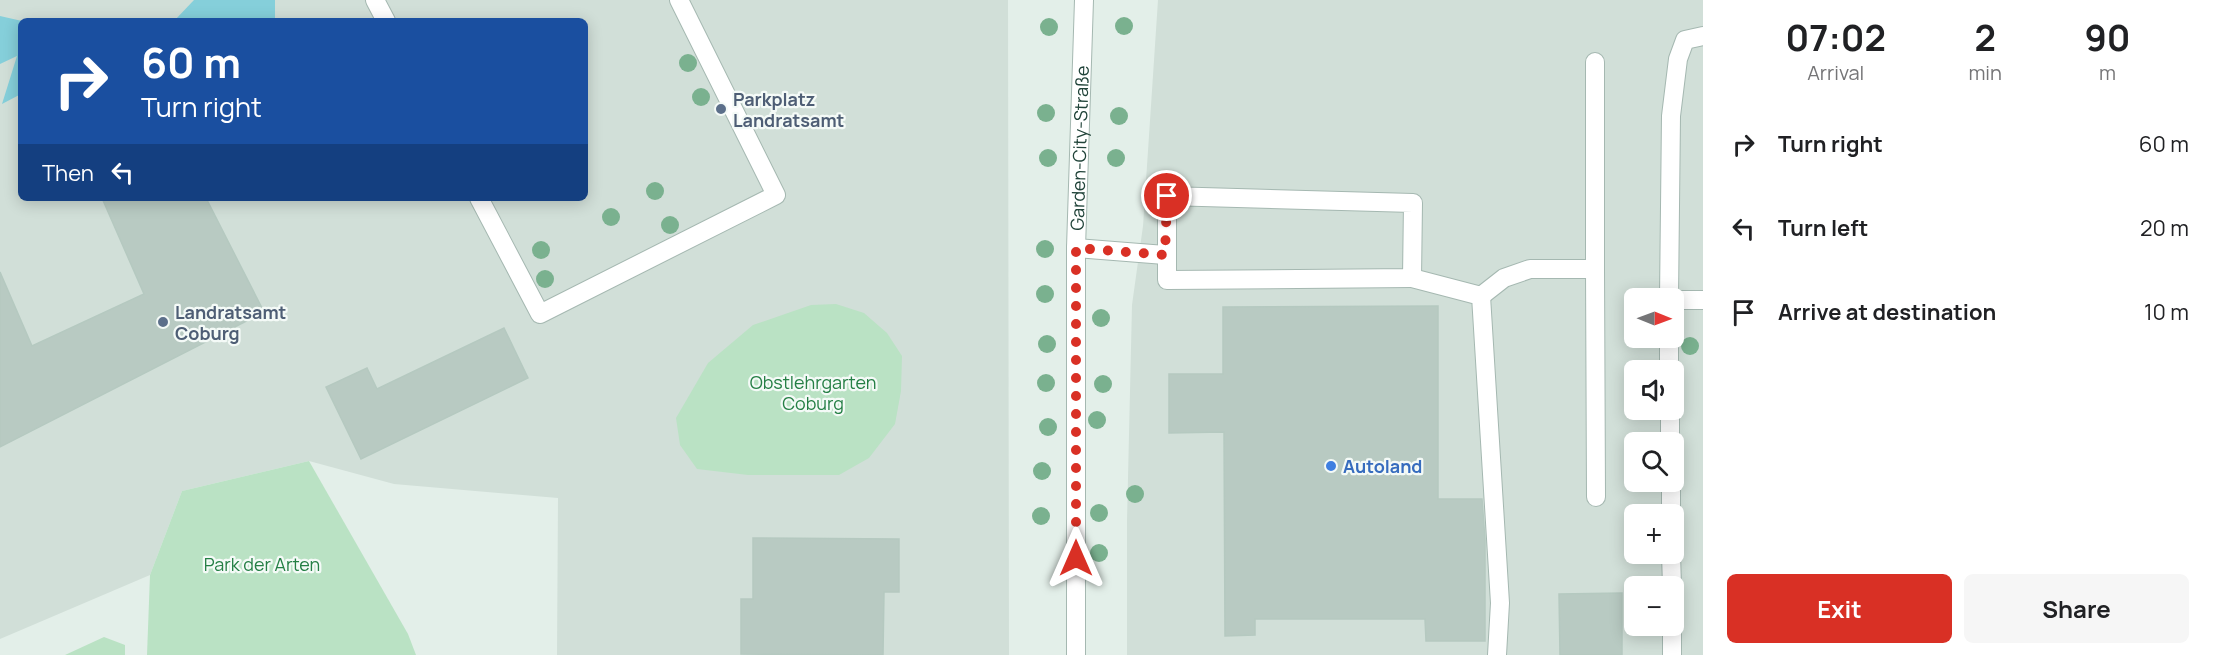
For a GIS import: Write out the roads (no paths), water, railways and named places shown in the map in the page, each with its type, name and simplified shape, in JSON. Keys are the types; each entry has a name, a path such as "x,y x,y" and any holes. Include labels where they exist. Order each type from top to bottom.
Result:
{"street":[{"path":"375,0 384,18"},
{"path":"481,201 540,314 776,195 679,0"},
{"name":"Garden-City-Straße","path":"1076,655 1076,248 1084,0"},
{"path":"1669,288 1671,116 1678,59 1685,40 1703,36"},
{"path":"1595,62 1596,497"},
{"path":"1412,278 1413,203 1167,196 1165,255 1167,280 1412,278 1481,296"},
{"path":"1076,248 1165,255"},
{"path":"1481,296 1504,278 1530,269 1595,269"},
{"path":"1481,296 1500,603 1497,655"},
{"path":"1684,300 1703,300"},
{"path":"1672,636 1672,655"}],"water":[{"path":"194,0 275,0 275,18 177,18"},
{"path":"0,16 18,20 18,96 2,104 17,56 0,64"}],"place":[{"name":"Parkplatz Landratsamt","path":"721,109"},
{"name":"Landratsamt Coburg","path":"163,322"},
{"name":"Autoland","path":"1331,466"}],"park label":[{"name":"Obstlehrgarten Coburg","path":"813,392"},
{"name":"Park der Arten","path":"262,564"}]}
